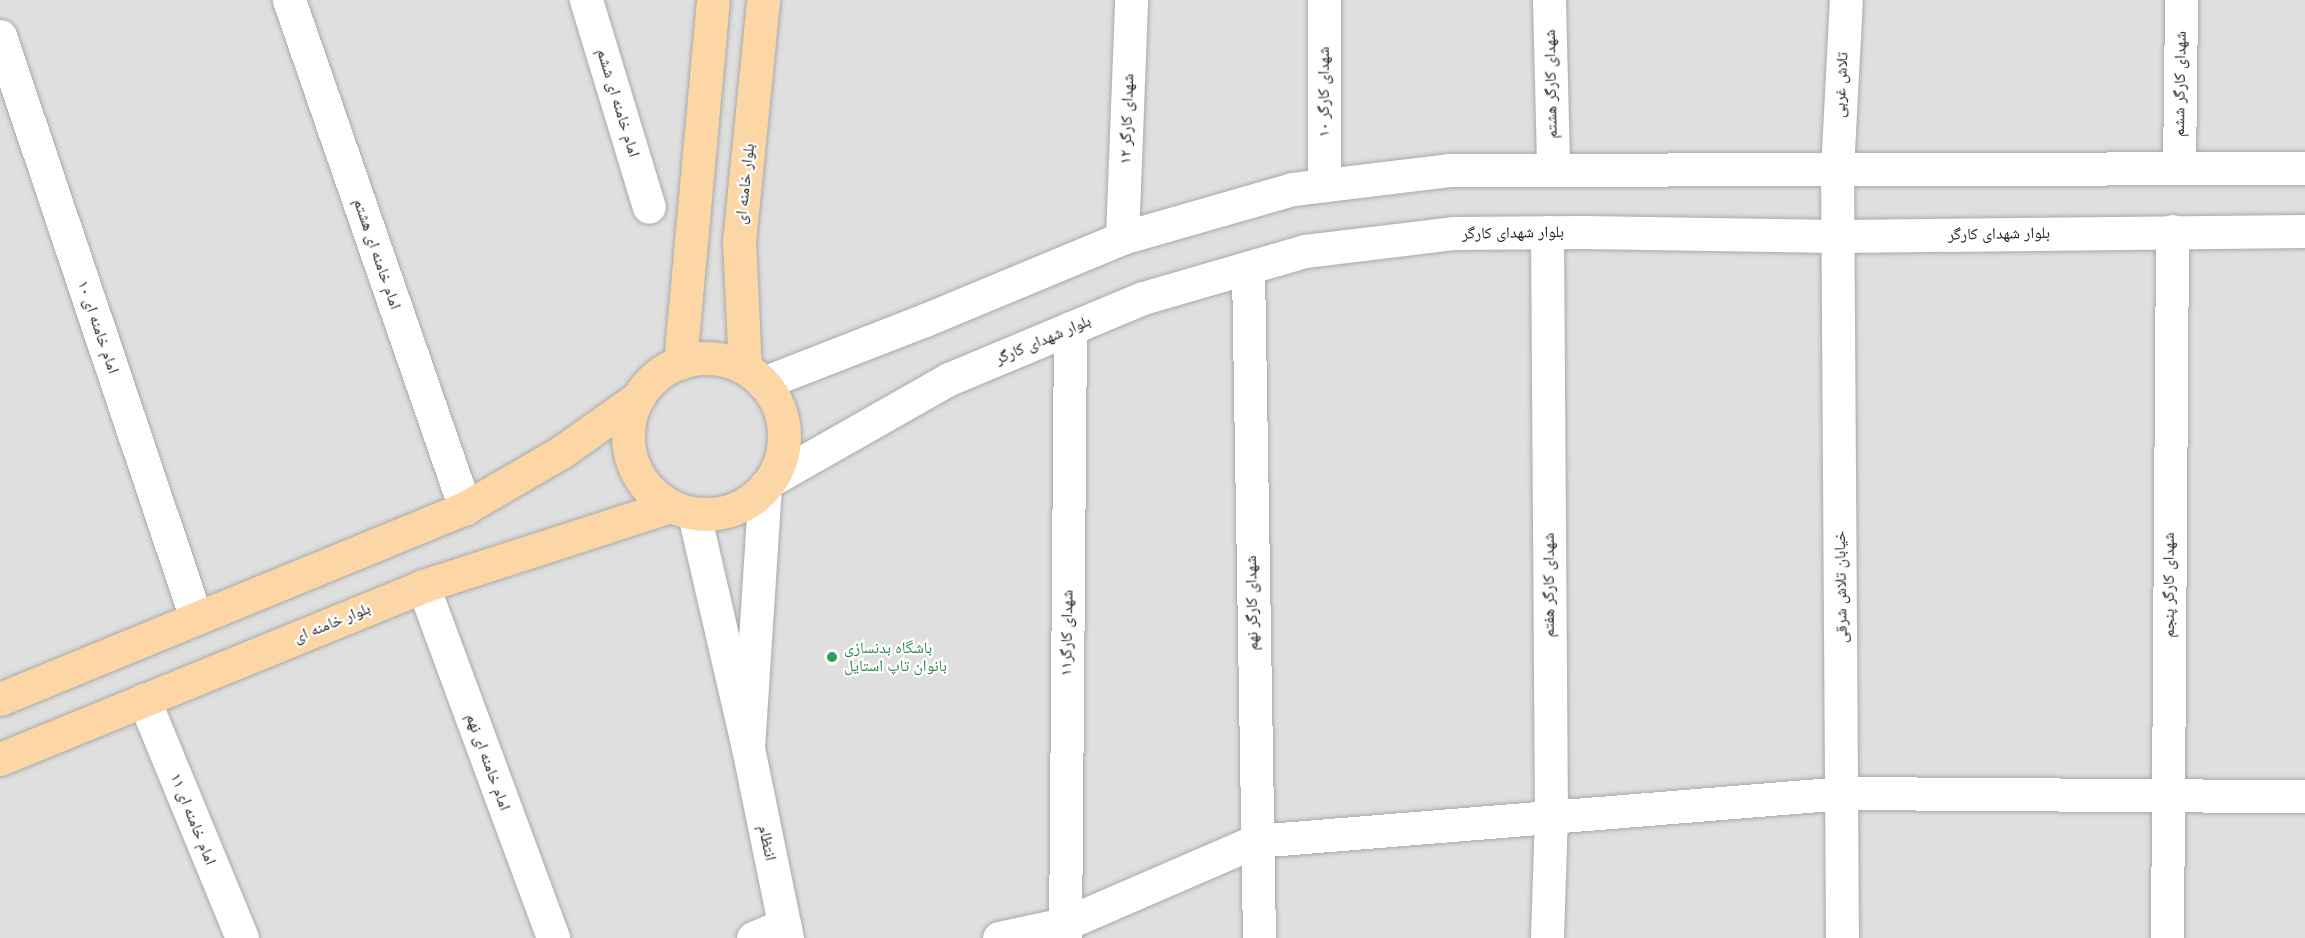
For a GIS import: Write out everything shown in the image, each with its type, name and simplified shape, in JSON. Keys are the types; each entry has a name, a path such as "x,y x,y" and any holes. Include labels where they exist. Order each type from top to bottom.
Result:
{"main road":[{"path":"680,363 713,0"},
{"name":"بلوار خامنه ای","path":"754,376 739,242 763,0"},
{"path":"0,699 465,508 560,453 639,397 663,371 680,363 702,358 724,360 754,376 775,399 782,419 784,440 780,461 768,483 745,504 720,514 682,510 650,491 636,470 629,446 630,421 639,397"},
{"name":"بلوار خامنه ای","path":"0,759 423,586 682,510"}],"street":[{"name":"امام خامنه ای هشتم","path":"289,0 465,508"},
{"name":"امام خامنه ای ششم","path":"586,0 649,207"},
{"name":"شهدای کارگر ۱۲","path":"1122,238 1131,0"},
{"name":"شهدای کارگر ۱۰","path":"1323,0 1324,185"},
{"name":"شهدای کارگر هشتم","path":"1550,0 1553,169"},
{"name":"تلاش غربی","path":"1838,236 1837,170 1846,0"},
{"name":"شهدای کارگر ششم","path":"2180,168 2181,0"},
{"name":"امام خامنه ای ۱۰","path":"0,36 196,618"},
{"path":"754,376 926,320 1122,238 1293,189 1449,170 2305,168"},
{"name":"شهدای کارگر پنجم","path":"2167,938 2172,231"},
{"name":"بلوار شهدای کارگر","path":"768,483 949,379 1143,298 1305,251 1453,233 1838,236 2305,231"},
{"name":"شهدای کارگر هفتم","path":"1547,232 1551,815 1547,938"},
{"name":"خیابان تلاش شرقی","path":"1838,236 1843,793 1842,938"},
{"name":"شهدای کارگر نهم","path":"1248,268 1258,938"},
{"name":"شهدای کارگر۱۱","path":"1064,931 1070,328"},
{"path":"748,748 768,483"},
{"path":"682,510 748,748"},
{"name":"امام خامنه ای نهم","path":"423,586 553,938"},
{"name":"امام خامنه ای ۱۱","path":"144,700 242,938"},
{"name":"انتظام","path":"748,748 785,932"},
{"path":"999,938 1064,931 1256,841 1551,815 1843,793 2168,793 2305,796"},
{"path":"753,938 785,932"}],"shaded area":[{"path":"0,0 2305,0 2305,938 0,938"}],"place":[{"name":"باشگاه بدنسازی بانوان تاپ استایل","path":"832,657"}]}
